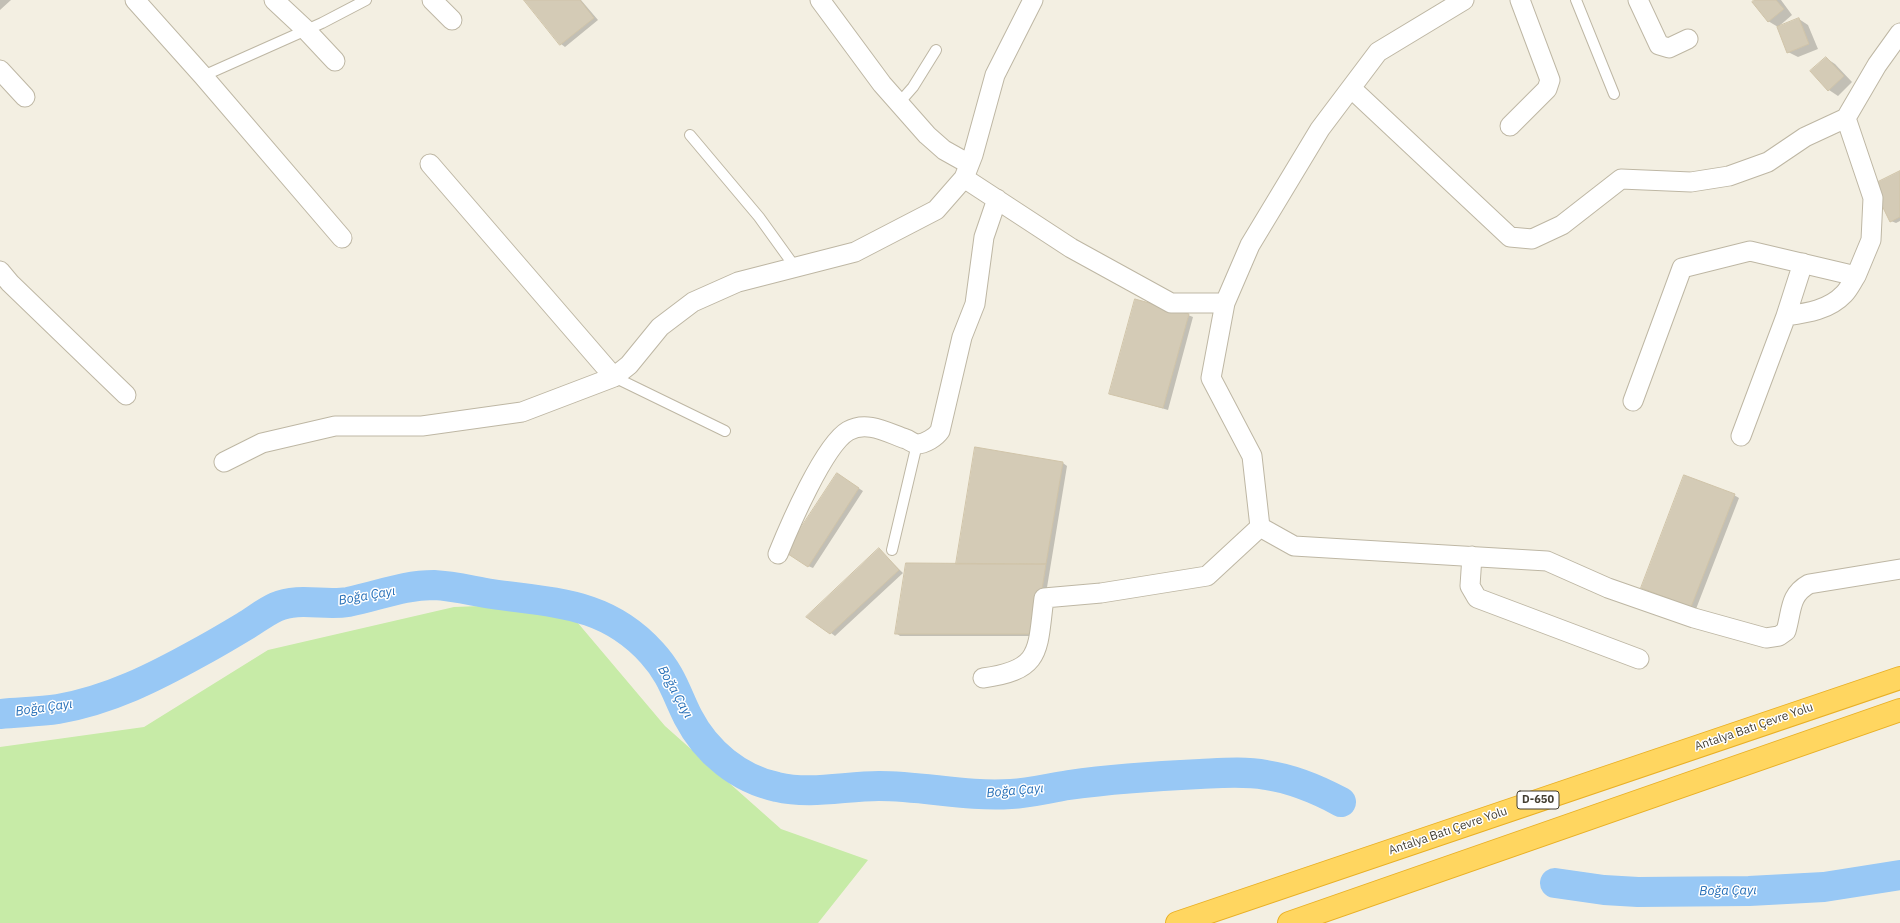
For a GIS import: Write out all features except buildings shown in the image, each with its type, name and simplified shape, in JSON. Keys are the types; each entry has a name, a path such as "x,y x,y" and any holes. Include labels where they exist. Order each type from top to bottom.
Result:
{"highway":[{"name":"Antalya Batı Çevre Yolu","path":"1177,923 1900,678"},
{"path":"1289,923 1900,710"}],"street":[{"path":"135,0 203,76 342,238"},
{"path":"274,0 305,29 335,61"},
{"path":"432,0 452,20"},
{"path":"820,0 882,84 927,135 997,199 1072,248 1171,303 1225,303"},
{"path":"224,462 262,443 335,426 422,426 522,412 614,377 629,365 660,327 693,302 738,282 855,252 936,210 967,171 995,75 1033,0"},
{"path":"1260,527 1252,456 1211,378 1225,303 1250,245 1320,129 1378,52 1464,0"},
{"path":"1510,126 1547,89 1550,80 1520,0"},
{"path":"1638,0 1659,45 1669,48 1688,39"},
{"path":"1351,88 1510,237 1532,239 1562,224 1622,179 1692,182 1729,176 1768,162 1805,137 1846,118 1877,65 1900,33"},
{"path":"0,70 25,97"},
{"path":"1786,316 1813,312 1828,306 1844,295 1856,276 1871,240 1873,198 1846,118"},
{"path":"430,164 614,377"},
{"path":"778,554 792,521 826,457 844,433 856,428 873,427 917,444 931,440 940,431 962,337 975,304 984,237 997,199"},
{"path":"1633,401 1682,268 1750,251 1856,276"},
{"path":"1741,436 1786,316 1803,263"},
{"path":"0,270 10,283 126,395"},
{"path":"1260,527 1294,546 1547,561 1608,588 1694,618 1766,638 1779,636 1786,631 1794,596 1800,589 1808,584 1900,569"},
{"path":"983,678 1006,675 1020,669 1029,661 1035,652 1039,639 1044,598 1101,593 1207,576 1260,527"},
{"path":"1472,556 1470,586 1477,598 1639,659"}],"lane":[{"path":"203,76 305,29 322,23 366,0"},
{"path":"1576,0 1614,94"},
{"path":"899,103 913,87 936,50"},
{"path":"690,135 759,217 795,267"},
{"path":"614,377 725,431"},
{"path":"892,550 917,444"}],"green space":[{"path":"561,603 665,726 781,829 868,860 818,923 0,923 0,747 144,727 268,650 454,607"}],"waterway":[{"name":"Boğa Çayı","path":"0,714 58,709 114,694 149,679 206,649 268,611 285,604 303,602 348,602 411,587 434,585 558,603 598,614 616,624 634,636 659,661 673,684 695,730 704,742 737,771 750,778 777,787 815,790 866,786 896,786 994,795 1025,793 1069,785 1118,779 1241,773 1266,775 1295,782 1341,802"},
{"name":"Boğa Çayı","path":"1555,883 1604,890 1638,892 1749,891 1824,887 1900,875"}]}
